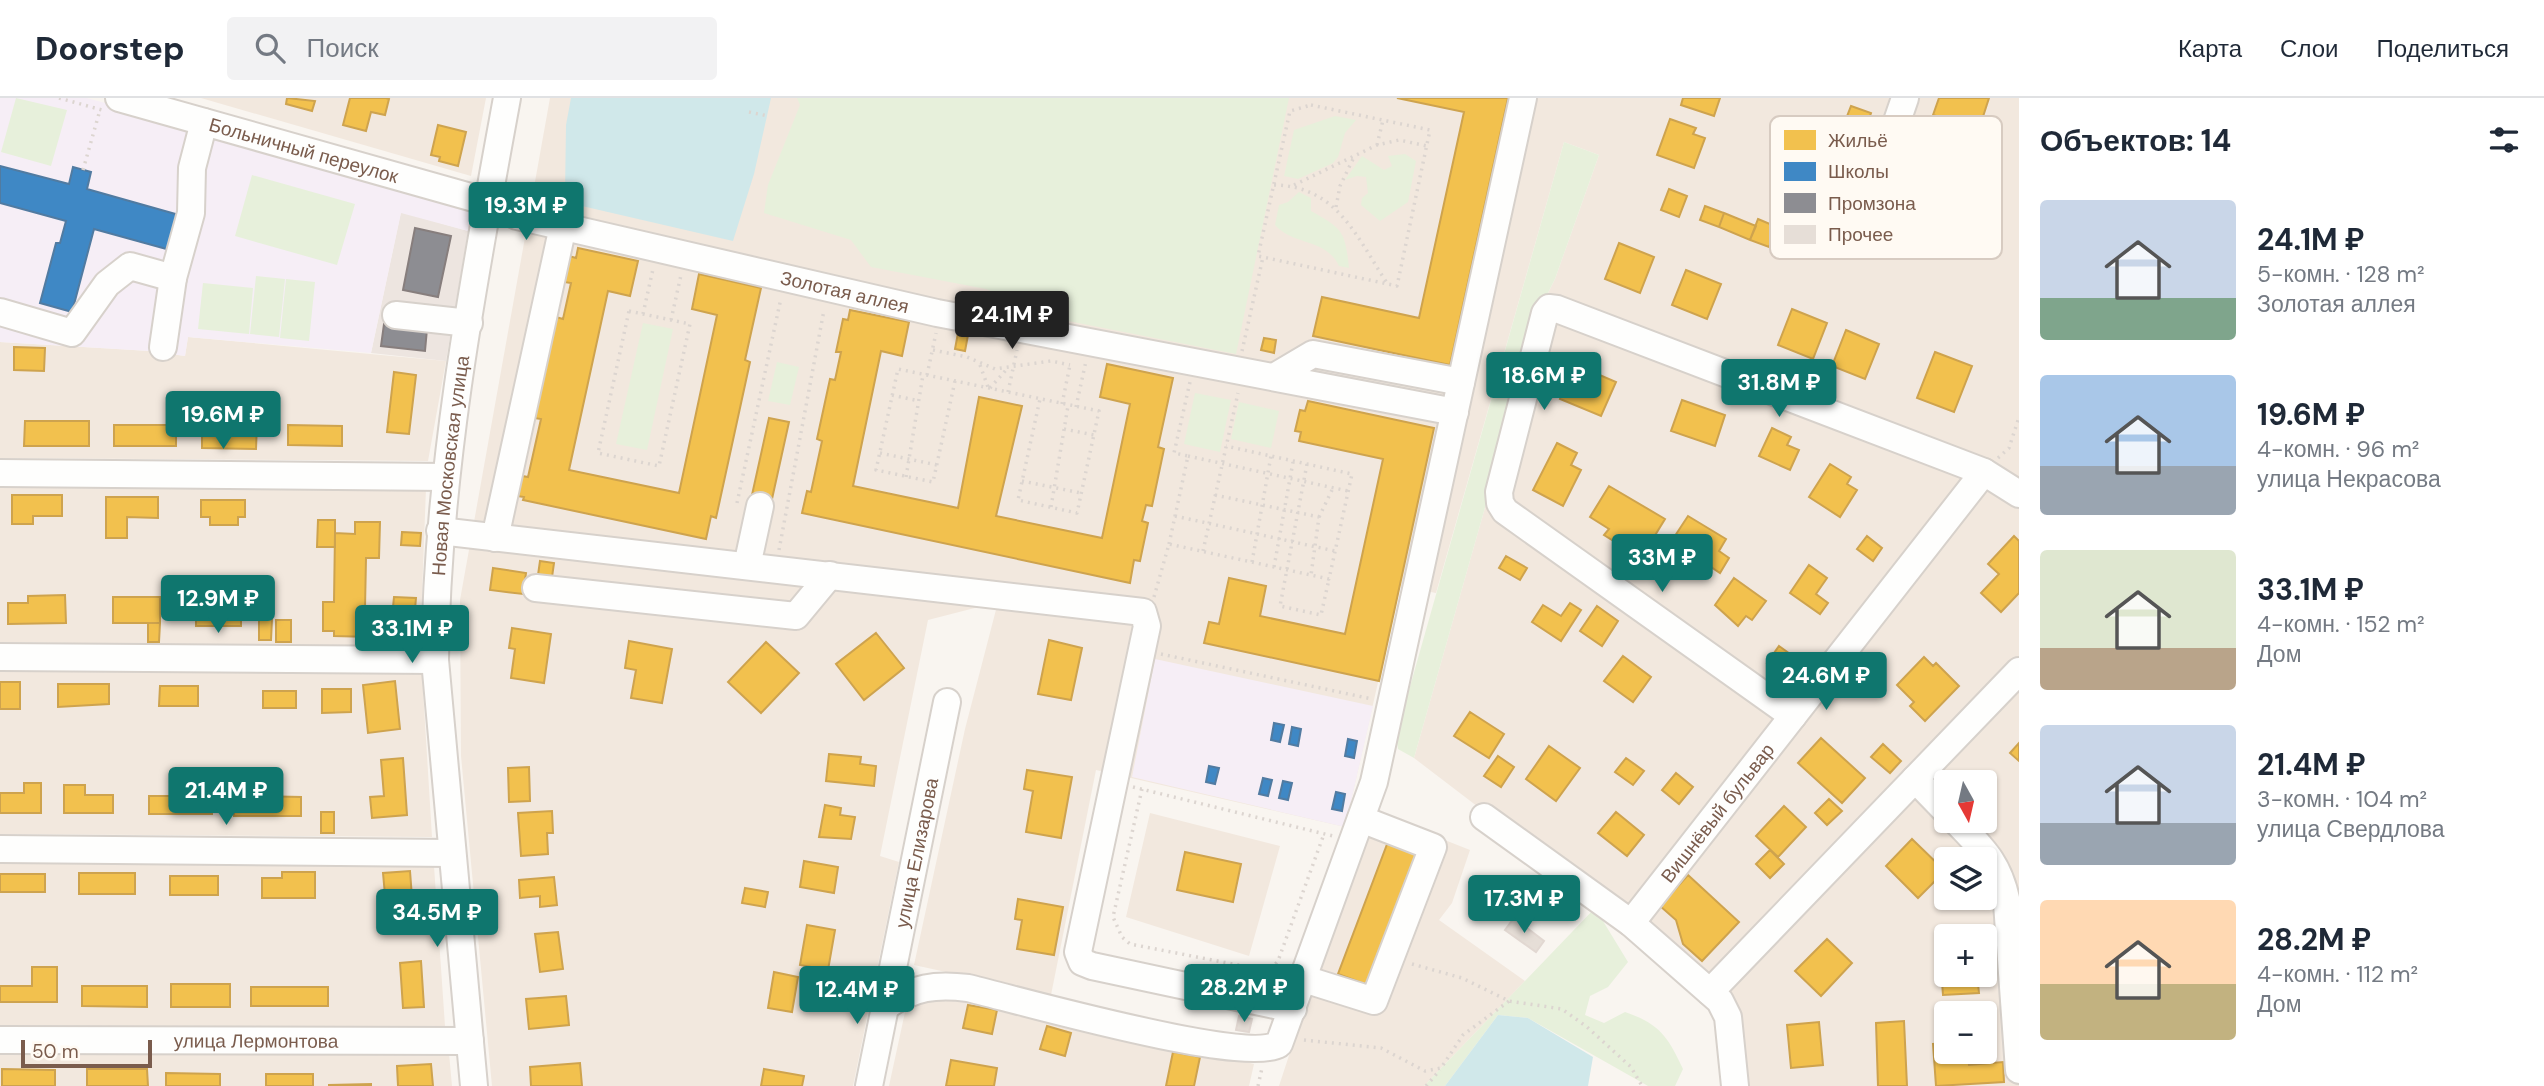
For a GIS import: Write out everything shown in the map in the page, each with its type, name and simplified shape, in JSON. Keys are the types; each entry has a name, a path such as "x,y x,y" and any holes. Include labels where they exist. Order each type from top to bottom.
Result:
{"street":[{"name":"Новая Московская улица","path":"474,1086 435,660 440,531 446,477 488,202 507,98"},
{"path":"886,1006 907,992 936,984 968,988 1212,1045 1272,1048 1283,1037 1374,782 1523,98"},
{"path":"1899,116 1905,98"},
{"name":"Больничный переулок","path":"110,104 204,122 488,202"},
{"path":"163,347 173,278 191,213 192,168 204,122"},
{"name":"Золотая аллея","path":"488,202 517,216 658,246 940,314 1455,412"},
{"path":"495,538 563,226"},
{"path":"0,312 72,333 107,284 130,266 173,278"},
{"path":"1793,716 1516,519 1500,503 1499,492 1545,313 1549,309 1557,309 1984,472 2019,494"},
{"path":"396,315 469,323"},
{"path":"1274,377 1313,354 1461,382"},
{"name":"Вишнёвый бульвар","path":"1630,923 1984,472"},
{"path":"0,473 446,477"},
{"path":"747,566 748,506"},
{"path":"440,531 1143,612 1147,626 1078,952 1082,962 1092,966 1293,1010"},
{"path":"536,587 796,616 830,575"},
{"path":"0,657 435,660"},
{"path":"1710,992 2019,671"},
{"name":"улица Елизарова","path":"869,1086 947,702"},
{"path":"1915,779 1934,799"},
{"path":"1484,817 1630,923 1726,1007 1735,1086"},
{"path":"1304,979 1374,1001 1433,847 1361,820"},
{"path":"1968,833 1990,856 2013,902 2019,1070"},
{"path":"0,849 452,853"},
{"name":"улица Лермонтова","path":"0,1040 470,1041"}],"path":[{"path":"1311,104 1312,98"},
{"path":"83,170 110,104"},
{"path":"1311,104 1430,130 1397,286 1258,256 1290,111 1311,104"},
{"path":"749,112 768,116"},
{"path":"1377,145 1383,120"},
{"path":"1294,185 1377,145 1399,140 1427,146"},
{"path":"1336,207 1340,186 1354,157"},
{"path":"1274,185 1294,185 1317,194 1336,207 1388,284"},
{"path":"643,314 658,246"},
{"path":"671,320 686,253"},
{"path":"748,506 786,276"},
{"path":"775,569 829,286"},
{"path":"629,311 643,314 690,324 659,466 598,453 629,311"},
{"path":"906,477 919,401 940,314"},
{"path":"1008,392 1021,329"},
{"path":"1062,404 1070,365 1083,341"},
{"path":"1076,407 1083,341"},
{"path":"933,350 968,357 979,363 1006,370 1051,361 1070,365"},
{"path":"1195,362 1174,453 1348,491"},
{"path":"979,363 989,388"},
{"path":"954,381 933,482 876,470 898,369 1099,411 1077,513 1018,500 1040,399"},
{"path":"989,388 1006,370"},
{"path":"892,395 919,401"},
{"path":"1051,507 1068,405"},
{"path":"1984,472 2009,448 2019,417"},
{"path":"1064,429 1094,435"},
{"path":"1203,551 1226,446 1293,461 1307,464 1352,474 1321,615 1280,606 1307,464"},
{"path":"880,453 937,465"},
{"path":"1160,583 1188,456"},
{"path":"1252,562 1271,456"},
{"path":"1274,567 1293,461"},
{"path":"1023,481 1081,494"},
{"path":"1311,575 1319,517 1333,488"},
{"path":"1215,495 1319,517"},
{"path":"1175,516 1335,551"},
{"path":"1169,544 1329,579"},
{"path":"1157,653 1375,700"},
{"path":"1142,789 1324,834 1275,967 1264,971 1251,969 1130,944 1122,937 1113,917 1142,789"},
{"path":"1392,955 1426,970 1462,978 1509,1001 1562,1009 1587,1027 1631,1067 1642,1086"},
{"path":"1426,1086 1463,1035 1509,1001"},
{"path":"1283,1037 1381,1048 1425,1071 1441,1068"}],"shaded area":[{"path":"0,98 87,98 474,205 468,231 401,213 371,353 188,337 185,356 150,351 0,342"},
{"path":"201,98 486,98 471,176"},
{"path":"550,98 2019,98 2019,1086 1742,1086 1732,1001 1414,758 1543,303 1555,279 1599,155 1564,142 1436,593 1400,586 1345,827 1096,770 1051,995 914,965 965,729 998,602 928,620 880,856 899,862 853,1086 492,1086 461,756 460,600"},
{"path":"401,212 468,231 446,361 371,353"},
{"path":"188,337 446,361 428,461 0,458 0,342 150,351 185,356"},
{"path":"0,485 426,488 420,648 0,642"},
{"path":"1155,659 1373,706 1345,827 1132,777"},
{"path":"0,669 422,674 432,837 0,834"},
{"path":"1374,812 1470,850 1452,903 1439,920 1525,981 1424,1086 1279,1086 1352,863"},
{"path":"1150,813 1280,846 1249,956 1126,917"},
{"path":"0,863 434,866 445,1026 0,1027"},
{"path":"949,989 1254,1064 1249,1086 889,1086 907,1003"},
{"path":"449,1053 452,1086 0,1086 0,1054"}],"green space":[{"path":"16,98 67,110 51,166 1,152"},
{"path":"797,98 1289,98 1236,354 1063,320 986,289 871,267 851,240 764,213 768,185 800,105"},
{"path":"1335,116 1356,120 1345,133 1338,157 1333,163 1298,179 1284,176 1294,130"},
{"path":"1564,142 1599,155 1555,279 1543,303 1414,758 1398,749 1396,736"},
{"path":"1405,154 1416,161 1408,202 1380,221 1361,205 1362,198 1368,193 1366,177 1357,176 1345,180 1362,156 1384,170 1392,166 1388,156"},
{"path":"252,175 355,204 337,265 235,236"},
{"path":"1299,192 1311,198 1311,211 1330,222 1344,238 1349,268 1339,266 1333,257 1318,246 1291,236 1275,225 1279,205 1288,202"},
{"path":"256,276 285,279 279,337 250,334"},
{"path":"286,279 315,282 309,341 280,338"},
{"path":"203,283 253,288 249,334 198,329"},
{"path":"643,323 673,329 647,450 616,444"},
{"path":"777,362 799,367 790,405 768,401"},
{"path":"1195,393 1231,400 1220,452 1184,444"},
{"path":"1239,402 1279,411 1271,448 1231,439"},
{"path":"1595,908 1628,962 1608,987 1590,996 1585,1015 1604,1023 1625,1012 1655,1027 1673,1048 1683,1069 1675,1086 1648,1086 1528,1018 1498,1015 1445,1086 1424,1086"}],"water":[{"path":"571,98 771,98 754,174 733,241 569,203 565,194 566,125"},
{"path":"1498,1015 1528,1018 1593,1057 1588,1086 1445,1086"}],"building: Жильё":[{"path":"287,98 315,101 312,111 286,104"},
{"path":"350,98 389,99 385,115 371,112 366,131 343,125"},
{"path":"1397,98 1508,98 1450,365 1313,336 1322,297 1419,318 1464,112"},
{"path":"1683,98 1720,98 1714,116 1681,105"},
{"path":"1939,98 1989,98 1983,116 1933,115"},
{"path":"1851,106 1871,113 1870,116 1847,116"},
{"path":"1670,119 1696,128 1693,134 1705,138 1694,168 1657,155"},
{"path":"438,125 466,132 458,166 439,161 440,157 431,155"},
{"path":"1669,189 1687,196 1679,217 1661,210"},
{"path":"1705,206 1724,213 1719,227 1700,220"},
{"path":"1724,213 1756,226 1750,240 1719,227"},
{"path":"1758,219 1770,224 1769,247 1750,240"},
{"path":"1619,243 1654,257 1640,293 1605,279"},
{"path":"578,248 638,261 630,296 608,291 569,470 679,493 717,315 692,309 699,274 761,288 745,360 750,362 716,518 711,516 706,539 523,500 524,497 517,496 522,476 528,477 541,419 534,418 556,317 563,319 571,283 564,282 569,256 576,258"},
{"path":"1686,270 1721,284 1707,319 1672,305"},
{"path":"1792,309 1827,323 1813,359 1778,345"},
{"path":"850,310 909,322 902,356 881,351 853,486 958,508 979,397 1022,406 996,516 1102,538 1130,404 1100,397 1107,364 1173,378 1158,447 1164,449 1152,506 1146,505 1142,521 1148,523 1140,561 1134,560 1130,583 802,513 807,491 811,492 822,441 817,439 830,379 835,380 841,352 836,352 843,319 848,320"},
{"path":"1846,330 1879,344 1865,379 1832,366"},
{"path":"958,333 968,335 965,351 955,349"},
{"path":"1264,338 1276,340 1274,353 1261,350"},
{"path":"14,347 45,348 44,371 14,370"},
{"path":"1935,352 1972,366 1954,412 1917,398"},
{"path":"1574,364 1616,382 1601,416 1560,399"},
{"path":"394,372 416,375 409,434 387,432"},
{"path":"1682,400 1725,415 1715,446 1671,431"},
{"path":"1308,401 1434,428 1379,681 1204,643 1209,622 1219,624 1229,578 1266,586 1260,616 1345,634 1383,459 1299,441 1301,432 1295,431 1300,410 1305,411"},
{"path":"769,418 789,422 770,508 750,504"},
{"path":"25,421 89,421 89,446 24,446"},
{"path":"202,422 257,423 256,449 202,448"},
{"path":"114,425 176,425 176,446 114,446"},
{"path":"288,425 342,426 342,446 288,445"},
{"path":"1772,428 1791,437 1787,445 1799,450 1790,470 1759,456"},
{"path":"1557,443 1577,453 1571,465 1581,470 1563,506 1533,490"},
{"path":"1830,464 1851,477 1847,484 1857,490 1840,517 1809,497"},
{"path":"1609,486 1665,519 1641,558 1604,535 1609,529 1590,517"},
{"path":"12,495 62,495 62,516 33,516 33,524 12,524"},
{"path":"106,497 158,497 158,518 127,517 127,538 106,538"},
{"path":"201,500 245,500 245,517 238,517 238,525 210,525 210,517 201,517"},
{"path":"1688,516 1726,539 1719,551 1729,558 1720,573 1708,565 1702,574 1673,557 1679,547 1671,542"},
{"path":"318,520 335,520 335,547 317,547"},
{"path":"355,522 380,522 379,558 366,558 365,608 372,608 371,637 334,636 334,631 323,631 323,602 334,602 335,533 355,534"},
{"path":"402,532 421,533 420,546 401,545"},
{"path":"1867,536 1882,548 1873,561 1857,549"},
{"path":"2014,536 2019,541 2019,593 2001,612 1981,593 1999,574 1988,564"},
{"path":"1506,556 1527,568 1520,580 1499,568"},
{"path":"540,561 554,563 552,577 538,575"},
{"path":"1809,565 1827,578 1816,594 1828,603 1820,614 1790,593"},
{"path":"493,568 526,573 523,594 490,590"},
{"path":"1734,578 1766,601 1752,620 1746,616 1738,626 1715,605"},
{"path":"65,595 66,623 8,624 8,603 28,603 28,596"},
{"path":"113,597 160,597 160,623 113,623"},
{"path":"394,597 416,598 415,609 393,607"},
{"path":"1570,603 1581,610 1561,641 1532,622 1543,605 1561,616"},
{"path":"196,605 241,606 241,626 196,626"},
{"path":"1597,606 1618,621 1602,646 1580,631"},
{"path":"259,619 272,619 271,640 259,640"},
{"path":"276,620 291,620 291,642 276,642"},
{"path":"148,623 160,623 159,642 148,642"},
{"path":"512,628 551,634 544,683 511,678 515,649 509,648"},
{"path":"876,633 904,668 864,700 836,664"},
{"path":"1049,640 1082,648 1071,700 1038,694"},
{"path":"629,641 672,649 662,703 631,698 636,670 625,668"},
{"path":"766,642 799,673 761,713 728,682"},
{"path":"1779,646 1797,659 1785,676 1767,663"},
{"path":"1623,656 1651,677 1633,702 1604,681"},
{"path":"1924,657 1933,666 1936,663 1959,686 1925,721 1910,706 1914,702 1897,685"},
{"path":"395,681 400,729 368,733 363,685"},
{"path":"0,682 20,682 20,709 0,709"},
{"path":"58,684 109,684 109,704 58,707"},
{"path":"160,686 198,686 198,706 159,706"},
{"path":"322,689 351,689 351,712 322,713"},
{"path":"263,691 296,691 296,708 263,708"},
{"path":"1470,712 1504,734 1489,758 1454,736"},
{"path":"1821,738 1865,778 1842,803 1798,763"},
{"path":"2019,743 2019,761 2010,753"},
{"path":"1883,744 1901,761 1890,773 1871,757"},
{"path":"1549,746 1580,768 1556,801 1526,779"},
{"path":"829,754 861,757 860,764 876,766 874,786 826,781"},
{"path":"1498,756 1514,767 1501,787 1484,776"},
{"path":"403,758 407,815 372,818 370,797 384,796 381,760"},
{"path":"1626,758 1644,771 1633,785 1615,772"},
{"path":"529,767 530,801 509,802 508,768"},
{"path":"1027,770 1072,777 1061,838 1026,832 1033,791 1024,789"},
{"path":"1676,773 1693,787 1679,804 1662,790"},
{"path":"212,781 212,814 149,814 149,796 186,796 186,782"},
{"path":"24,783 41,783 41,813 0,813 0,793 24,793"},
{"path":"64,785 85,785 85,795 113,795 113,813 64,813"},
{"path":"234,785 254,786 254,796 301,797 301,816 234,816"},
{"path":"1829,799 1842,811 1827,825 1815,813"},
{"path":"825,805 841,808 840,815 855,817 851,839 819,837"},
{"path":"1784,806 1806,827 1778,857 1756,836"},
{"path":"552,811 553,833 547,833 548,854 521,856 518,813"},
{"path":"321,812 334,812 334,833 321,833"},
{"path":"1616,812 1644,835 1627,856 1598,833"},
{"path":"1389,839 1424,852 1373,987 1338,974"},
{"path":"1912,839 1934,860 1934,882 1918,898 1886,866"},
{"path":"1770,850 1784,864 1770,878 1756,864"},
{"path":"1185,852 1241,864 1233,902 1177,890"},
{"path":"804,861 838,867 834,893 800,887"},
{"path":"410,871 414,924 395,925 394,906 386,906 383,873"},
{"path":"282,872 315,872 315,898 262,898 262,878 282,878"},
{"path":"79,873 135,873 135,894 79,894"},
{"path":"0,874 45,874 45,892 0,892"},
{"path":"1688,875 1739,922 1702,961 1683,944 1676,920 1660,906"},
{"path":"170,876 218,876 218,895 170,895"},
{"path":"554,877 557,905 540,907 540,896 520,898 519,880"},
{"path":"745,888 768,892 765,907 742,903"},
{"path":"1018,899 1063,907 1054,955 1017,949 1022,920 1015,919"},
{"path":"807,925 835,930 828,970 800,965"},
{"path":"558,932 563,969 540,972 535,934"},
{"path":"1827,939 1852,963 1821,996 1795,971"},
{"path":"421,961 424,1007 403,1008 400,963"},
{"path":"32,967 57,967 57,1002 0,1002 0,986 32,986"},
{"path":"774,972 798,977 792,1012 768,1008"},
{"path":"171,984 230,984 230,1007 171,1007"},
{"path":"82,986 147,986 147,1007 82,1006"},
{"path":"251,987 328,987 328,1006 251,1006"},
{"path":"1942,987 1978,987 1979,993 1943,995"},
{"path":"566,996 569,1025 529,1029 526,999"},
{"path":"968,1005 997,1010 992,1034 963,1028"},
{"path":"1904,1021 1907,1086 1878,1086 1876,1023"},
{"path":"1819,1022 1823,1065 1791,1068 1787,1025"},
{"path":"1047,1026 1071,1033 1065,1056 1040,1049"},
{"path":"1173,1052 1200,1057 1194,1086 1166,1086"},
{"path":"951,1060 997,1068 994,1086 946,1086"},
{"path":"2003,1062 2004,1082 1936,1086 1934,1064"},
{"path":"580,1063 582,1086 531,1086 530,1067"},
{"path":"431,1064 433,1086 398,1086 397,1066"},
{"path":"2,1069 55,1070 55,1086 2,1086"},
{"path":"87,1069 147,1069 148,1086 87,1086"},
{"path":"764,1069 804,1076 802,1086 761,1086"},
{"path":"166,1073 220,1074 220,1086 166,1086"},
{"path":"266,1074 313,1074 313,1086 266,1086"},
{"path":"329,1085 371,1086 329,1086"}],"building: Школы":[{"path":"0,166 69,184 73,167 91,172 87,189 179,215 170,250 94,229 72,312 40,303 56,243 60,243 66,221 0,203"},
{"path":"1274,723 1284,725 1280,742 1271,740"},
{"path":"1292,727 1301,729 1298,746 1289,744"},
{"path":"1348,739 1357,741 1354,758 1345,756"},
{"path":"1209,766 1219,768 1215,784 1206,782"},
{"path":"1263,778 1272,780 1268,796 1259,794"},
{"path":"1283,781 1292,783 1288,800 1279,798"},
{"path":"1336,792 1345,794 1342,811 1332,809"}],"building: Промзона":[{"path":"415,228 451,236 438,297 403,290"},
{"path":"384,324 427,329 425,351 381,346"}],"building: Прочее":[{"path":"1514,918 1544,941 1536,952 1505,930"},
{"path":"1239,1016 1252,1019 1249,1032 1236,1030"}]}
